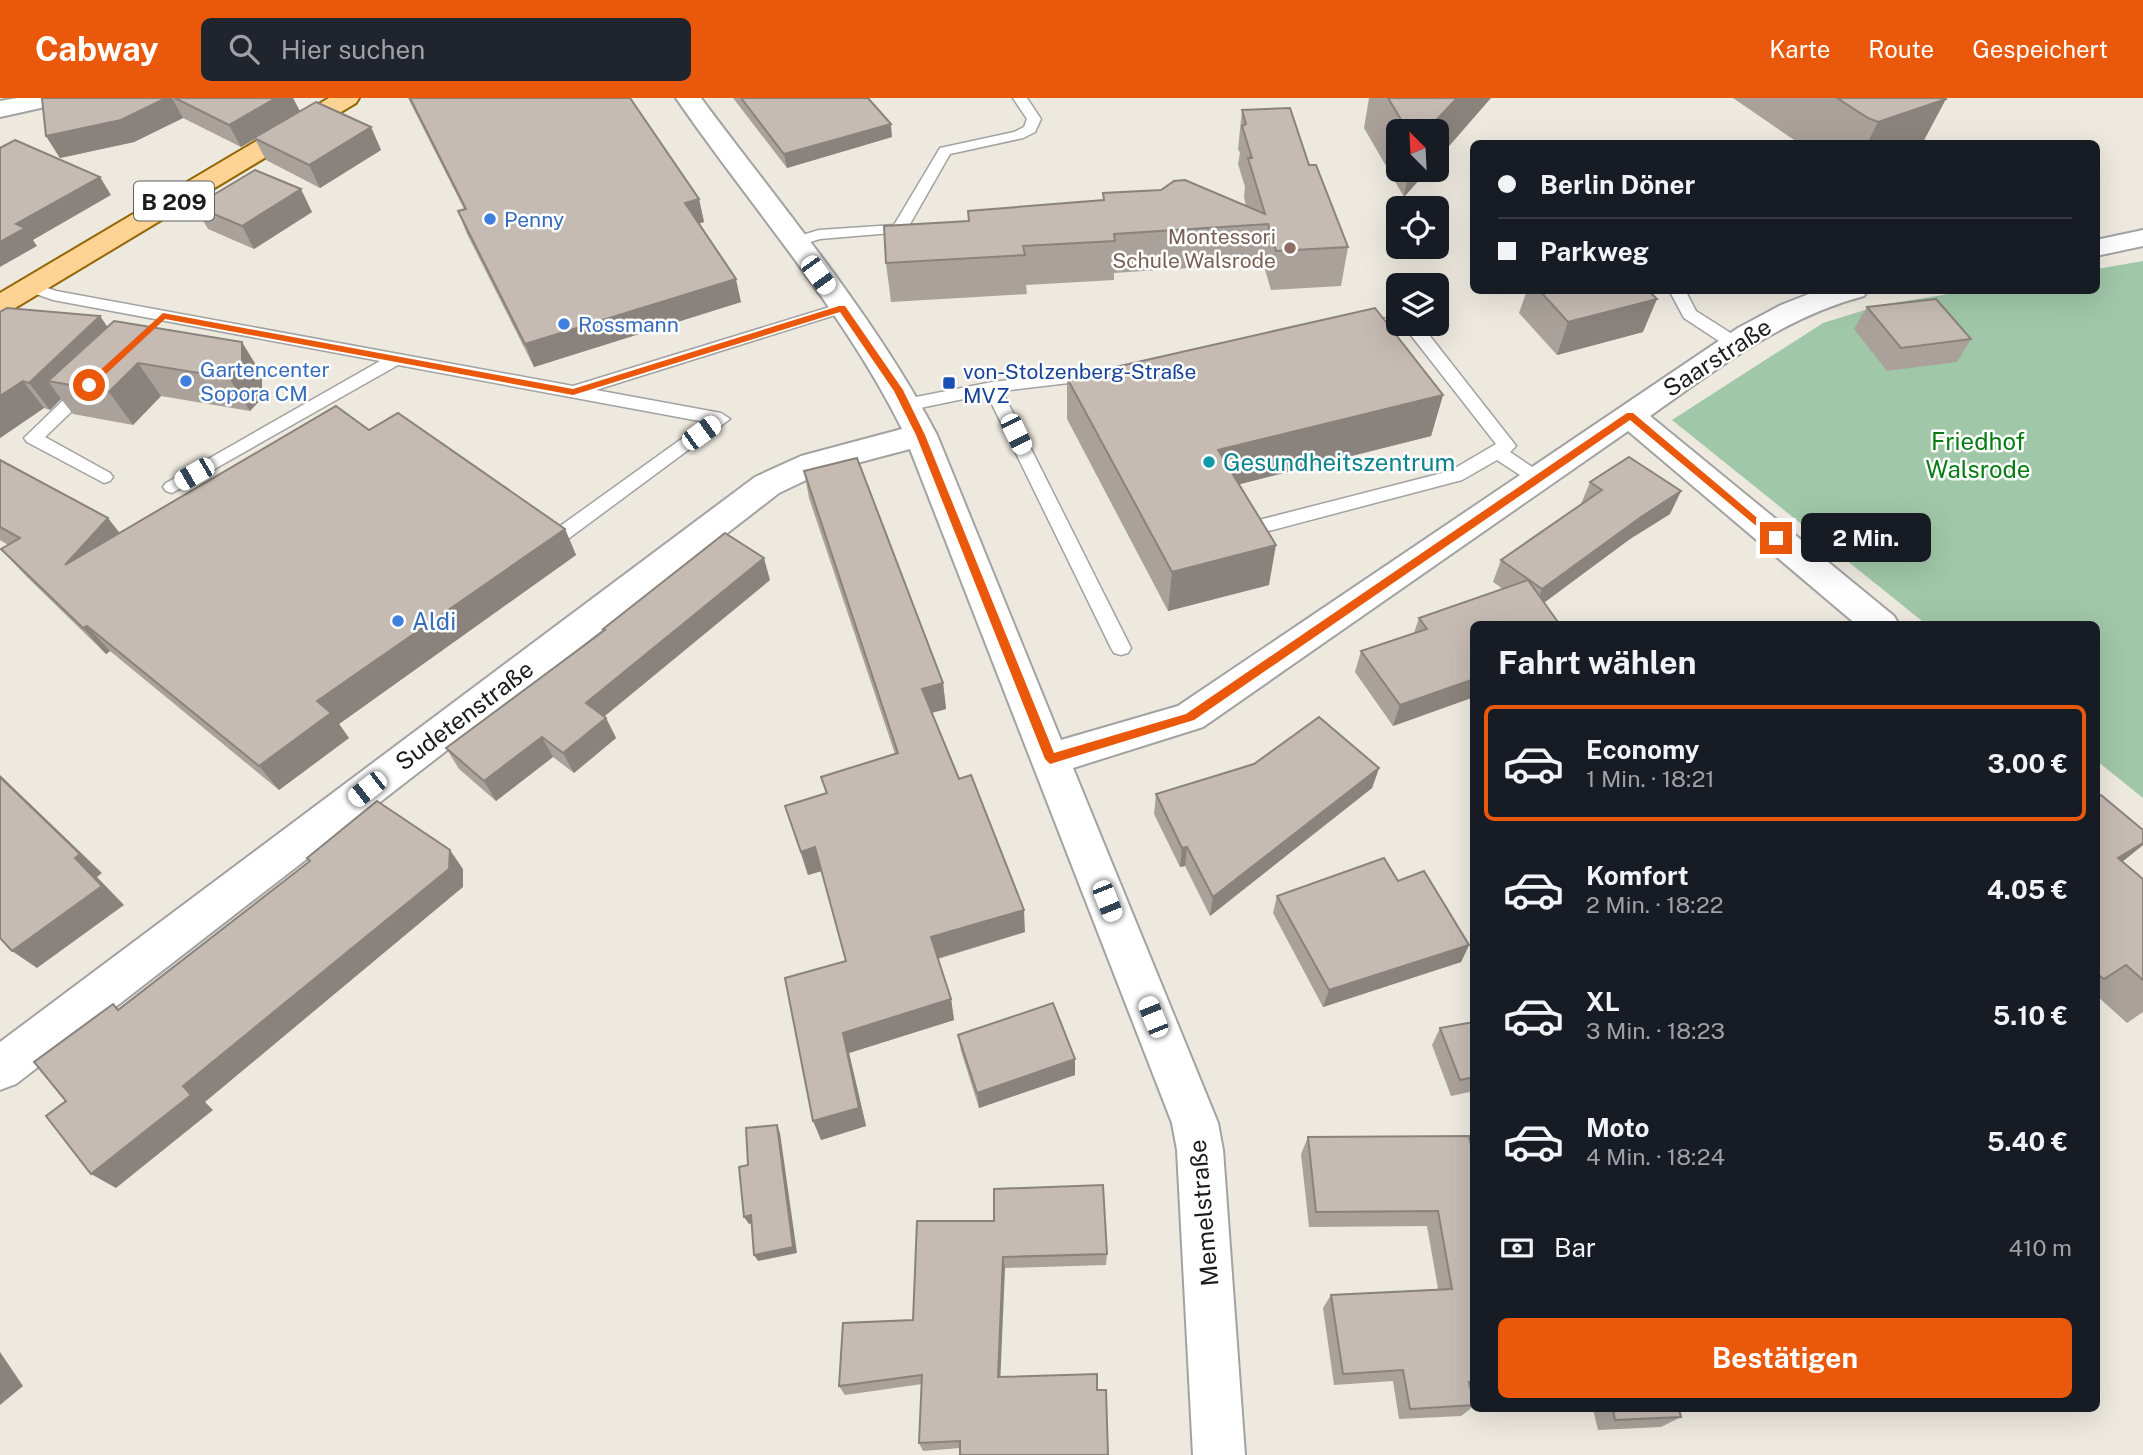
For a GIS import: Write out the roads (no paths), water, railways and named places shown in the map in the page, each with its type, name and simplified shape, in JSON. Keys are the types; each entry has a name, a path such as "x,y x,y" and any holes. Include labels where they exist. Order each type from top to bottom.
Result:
{"main road":[{"name":"B 209","path":"0,305 348,98"}],"street":[{"path":"0,109 54,98"},
{"name":"Memelstraße","path":"688,98 842,308 913,420 1195,1124 1200,1150 1219,1455"},
{"path":"2100,247 2143,237"},
{"name":"Saarstraße","path":"1050,759 1190,717 1734,343 1779,316 1840,294"},
{"path":"1630,416 1876,621"},
{"name":"Sudetenstraße","path":"0,1069 767,485 913,420"}],"lane":[{"path":"900,228 945,151 1018,135 1030,129 1034,119 1020,98"},
{"path":"794,242 819,235 928,227"},
{"path":"31,287 53,295 721,419 562,534"},
{"path":"1679,294 1690,314 1734,343"},
{"path":"573,392 842,308"},
{"path":"144,333 163,316"},
{"path":"1261,526 1456,476 1507,446 1416,330 1393,323 1365,324 1338,330"},
{"path":"172,487 397,359"},
{"path":"913,420 992,387 1112,374"},
{"path":"98,376 33,438 104,477"},
{"path":"992,387 1121,648"},
{"path":"1497,451 1538,479"}],"place":[{"name":"Penny","path":"490,219"},
{"name":"Montessori Schule Walsrode","path":"1290,248"},
{"name":"Rossmann","path":"564,324"},
{"name":"Gartencenter Sopora CM","path":"186,381"},
{"name":"von-Stolzenberg-Straße MVZ","path":"949,383"},
{"name":"Gesundheitszentrum","path":"1209,462"},
{"name":"Aldi","path":"398,621"}],"park label":[{"name":"Friedhof Walsrode","path":"1978,455"}]}
